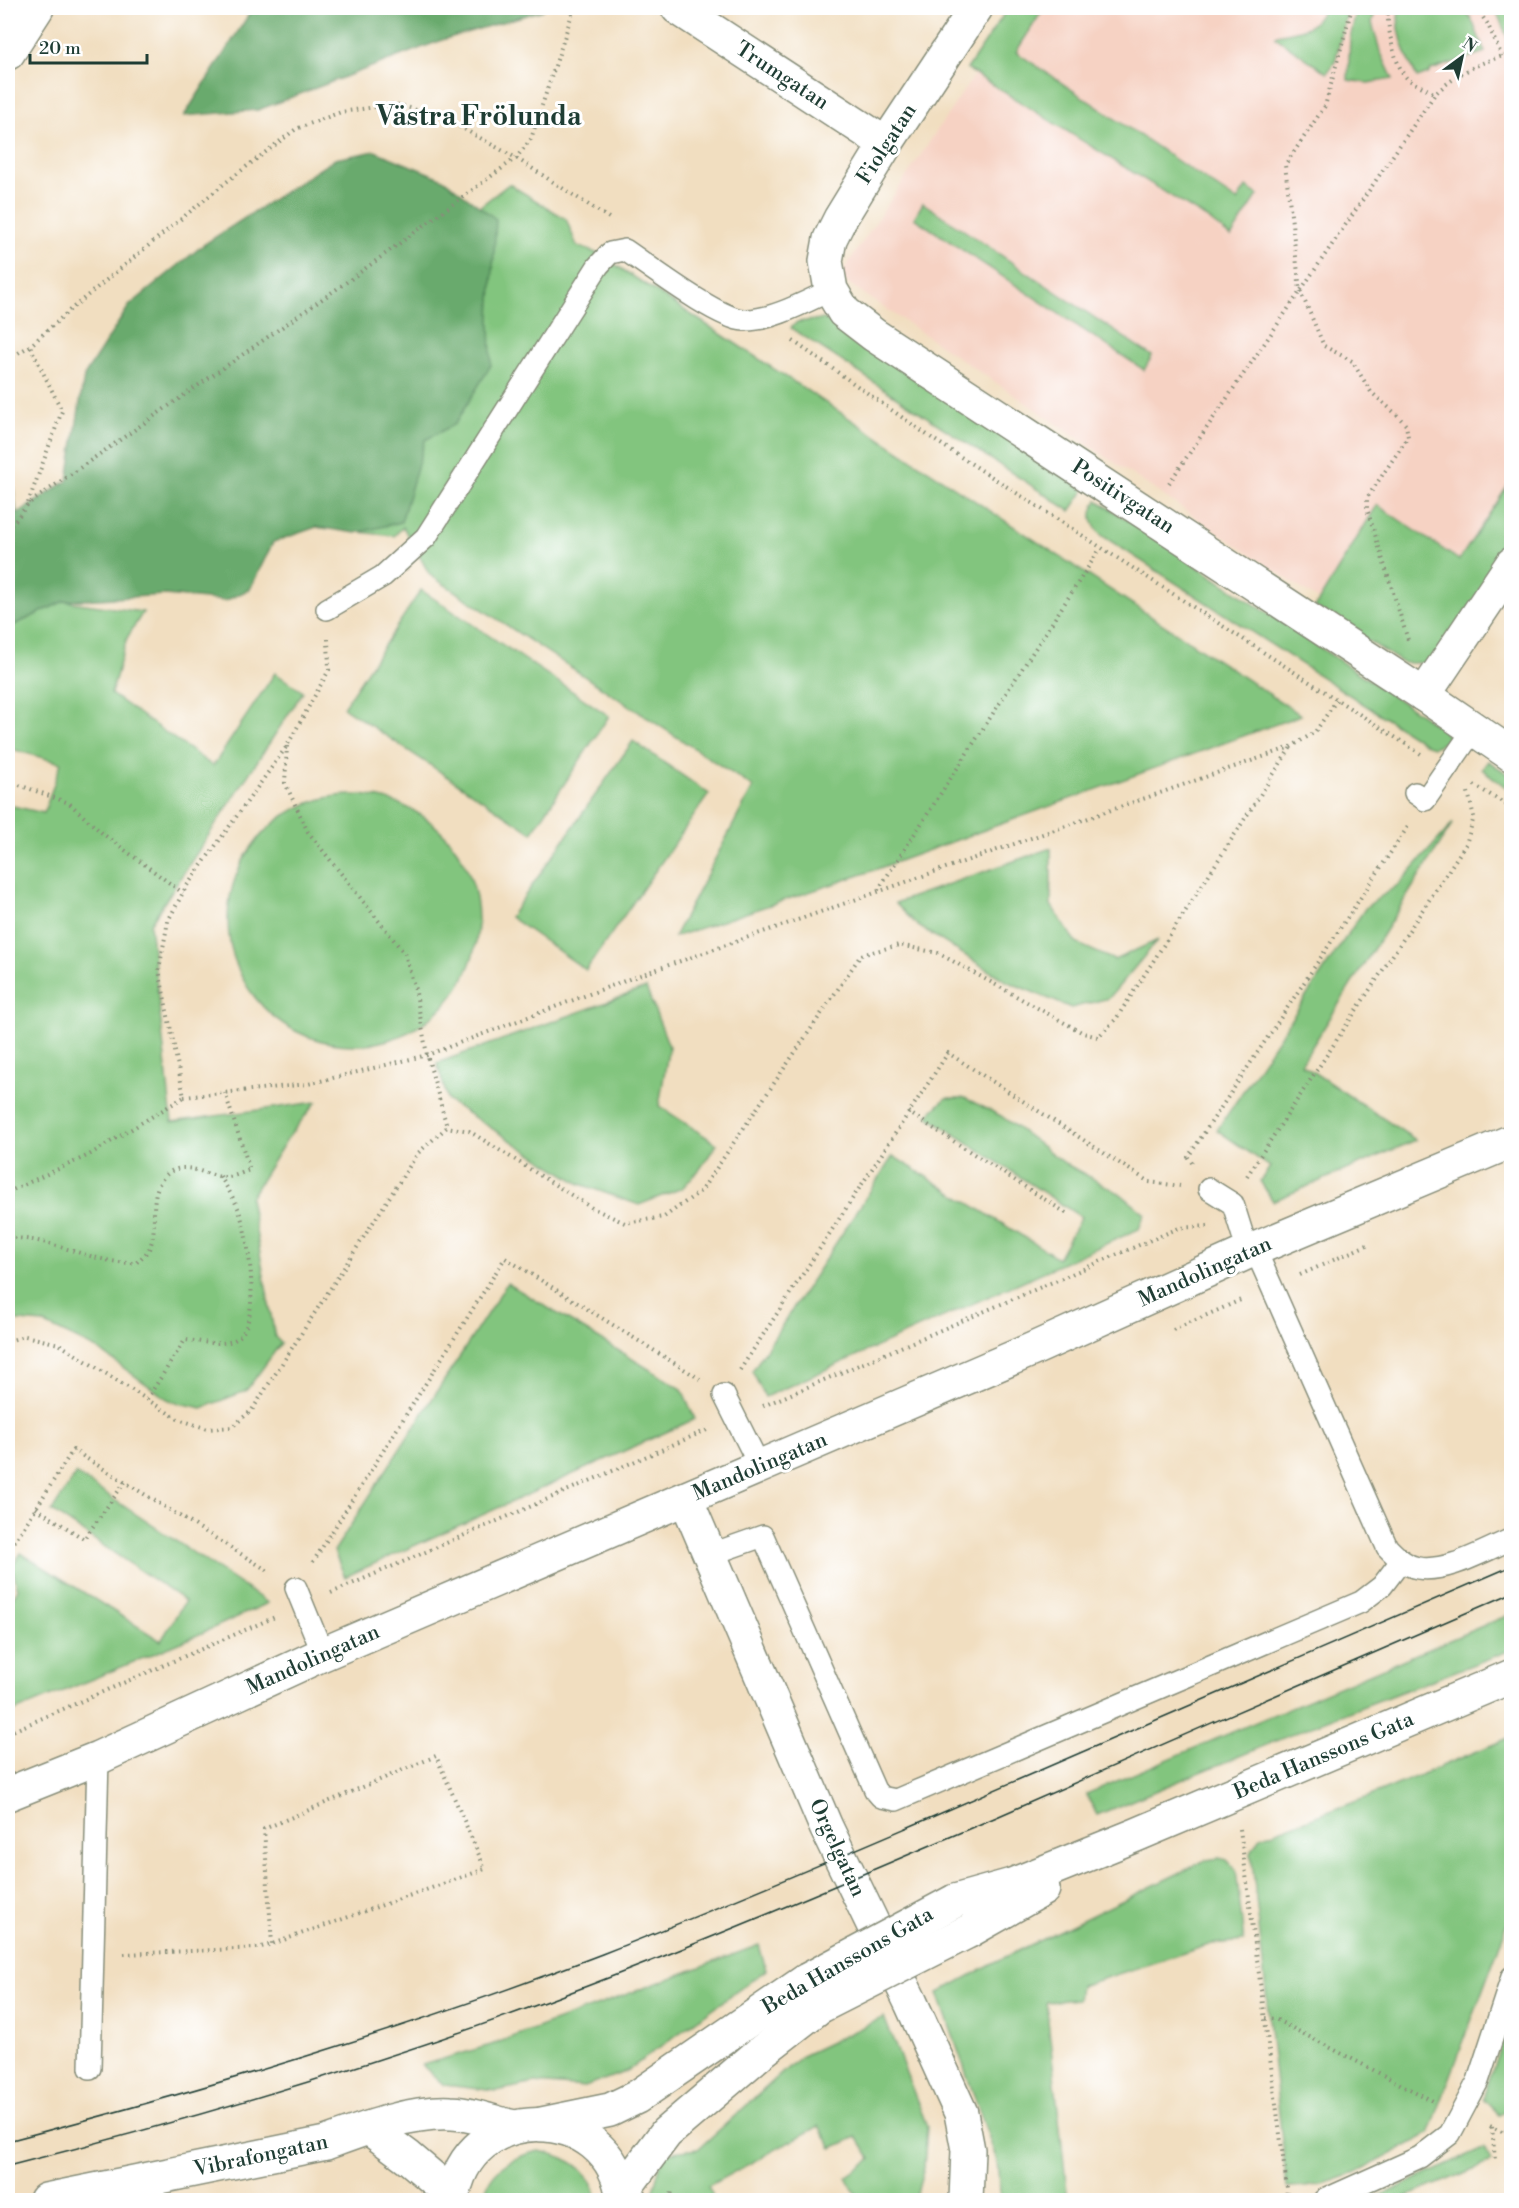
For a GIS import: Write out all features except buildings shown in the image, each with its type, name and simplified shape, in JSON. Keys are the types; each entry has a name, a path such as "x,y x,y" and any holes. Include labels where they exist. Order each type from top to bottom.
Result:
{"street":[{"path":"8,53 37,8"},
{"name":"Trumgatan","path":"678,8 886,144"},
{"name":"Fiolgatan","path":"831,290 826,261 830,239 840,219 886,144 976,8"},
{"name":"Positivgatan","path":"831,290 844,312 874,335 1512,755"},
{"path":"1424,695 1512,564"},
{"name":"Mandolingatan","path":"8,1794 98,1758 323,1654 1031,1350 1247,1242 1512,1141"},
{"name":"Orgelgatan","path":"686,1499 826,1827 961,2112 968,2150 966,2200"},
{"name":"Beda Hanssons Gata","path":"528,2125 610,2110 637,2097 813,1993 955,1901 1011,1885 1136,1835 1512,1676"},
{"name":"Beda Hanssons Gata","path":"623,2196 666,2133 761,2052 813,1993 969,1931 1136,1835"},
{"name":"Vibrafongatan","path":"46,2200 326,2143 369,2127 423,2115 453,2112 528,2125 570,2129 594,2144 612,2166 623,2196"},
{"path":"369,2127 408,2157 454,2198 460,2175 470,2157 495,2135 528,2125"}],"lane":[{"path":"327,609 383,576 426,537 598,266 610,253 625,250 729,317 744,320 791,308 831,290"},
{"path":"1420,797 1455,774 1474,729"},
{"path":"1209,1189 1233,1204 1247,1242 1387,1547 1401,1561 1417,1568 1445,1567 1512,1539"},
{"path":"724,1395 760,1467"},
{"path":"709,1555 763,1536 875,1790 881,1797 896,1800 1361,1602 1382,1586 1401,1561"},
{"path":"299,1597 323,1654"},
{"path":"90,2068 98,1758"},
{"path":"1324,2200 1420,2157 1450,2134 1478,2081 1512,1977"}],"path":[{"path":"28,504 351,279 516,158 531,139 574,8"},
{"path":"1352,8 1325,106 1285,165 1300,290 1324,346 1352,361 1371,392 1406,425 1407,437 1367,498 1367,509 1408,641"},
{"path":"1388,8 1387,23 1398,64 1408,80 1435,94"},
{"path":"1476,8 1487,23 1502,56"},
{"path":"1149,514 1435,94 1451,79 1502,56 1512,54"},
{"path":"8,359 30,346 71,309 225,183 296,129 341,112 396,104 444,118 516,158 618,224"},
{"path":"759,318 933,439 1100,549 1338,698 1416,751 1512,808"},
{"path":"8,530 28,504 62,411 30,346"},
{"path":"878,891 1100,549"},
{"path":"184,1097 159,970 168,921 183,893 287,746 329,670 327,609"},
{"path":"8,1192 89,1155 184,1097 308,1084 427,1055 632,978 1291,747 1315,732 1338,698"},
{"path":"287,746 285,783 308,832 405,954 416,993 427,1055 447,1127"},
{"path":"447,1127 469,1131 592,1208 625,1223 664,1217 701,1191 861,955 899,945 938,953 1083,1033 1098,1037 1116,1019 1291,747"},
{"path":"1233,1204 1257,1158 1466,844 1474,817 1455,774"},
{"path":"8,781 69,803 104,834 183,893"},
{"path":"1209,1189 1188,1157 1420,797"},
{"path":"299,1597 506,1258 724,1395 948,1053 1149,1182 1209,1189"},
{"path":"8,1238 26,1238 110,1262 136,1263 149,1248 155,1198 165,1176 175,1170 187,1168 227,1177 250,1170 225,1093"},
{"path":"908,1112 1066,1213"},
{"path":"8,1341 25,1336 59,1344 178,1419 207,1429 232,1427 252,1410 418,1153 447,1127"},
{"path":"147,1399 185,1340 216,1343 230,1341 240,1337 248,1322 251,1301 251,1269 246,1236 238,1208 219,1176"},
{"path":"8,1733 299,1597 735,1418 1179,1228 1247,1242"},
{"path":"8,1552 73,1450 299,1597"},
{"path":"36,1508 84,1539 125,1482"},
{"path":"93,1955 258,1948 272,1944 485,1869 436,1756 264,1829 272,1944"},
{"path":"1240,1828 1287,2188 1286,2200"},
{"path":"1265,2018 1275,2019 1444,2107 1462,2112 1512,2138"},
{"path":"1504,2132 1512,2126"},
{"path":"1492,2127 1495,2160"}],"shaded area":[{"path":"1019,8 1511,8 1511,552 1431,676 839,277"}],"green space":[{"path":"253,8 544,8 442,40 258,110 184,116"},
{"path":"1008,8 1044,8 1016,52 1237,201 1246,187 1258,195 1231,237 1208,219 967,69"},
{"path":"1324,8 1348,8 1335,62 1327,73 1275,37 1310,26"},
{"path":"1357,8 1376,8 1372,23 1380,51 1393,79 1368,83 1348,80 1350,38"},
{"path":"1399,8 1462,8 1471,18 1485,52 1431,70 1428,74 1417,78 1400,35"},
{"path":"1495,8 1511,8 1511,46"},
{"path":"375,151 443,179 496,219 490,318 491,365 455,424 425,440 401,522 356,533 316,527 273,542 250,589 225,601 165,595 64,601 8,628 8,483 13,486 17,514 68,480 84,376 129,306 203,245 335,159"},
{"path":"509,184 566,219 577,246 599,254 1301,715 866,873 674,937 753,787 430,575 403,527 394,536 316,527 273,542 250,589 231,388 418,254"},
{"path":"923,203 1152,356 1144,370 914,218"},
{"path":"825,319 1083,489 1084,491 1070,511 791,328 797,322"},
{"path":"1511,481 1511,546 1433,663 1403,663 1315,607 1377,505 1459,560"},
{"path":"1097,500 1443,729 1448,737 1443,743 1433,747 1427,745 1101,535 1092,518"},
{"path":"421,590 609,716 532,833 343,707"},
{"path":"64,601 143,612 127,638 111,694 213,766 275,673 303,692 150,924 172,1122 316,1102 287,1139 250,1198 275,1337 281,1343 246,1391 202,1408 170,1401 97,1349 43,1323 8,1320 8,805 44,813 61,763 8,748 8,628"},
{"path":"633,741 709,794 586,970 510,917"},
{"path":"1488,761 1511,776 1511,791 1482,769"},
{"path":"353,795 377,798 401,805 422,816 441,832 457,851 468,872 475,896 478,920 475,944 468,968 457,989 441,1008 422,1024 401,1035 377,1042 353,1045 329,1042 305,1035 284,1024 265,1008 249,989 238,968 231,944 228,920 231,896 238,872 249,851 265,832 284,816 305,805 329,798"},
{"path":"1453,823 1301,1064 1416,1140 1273,1201 1260,1181 1270,1167 1217,1130 1366,907 1399,884"},
{"path":"1051,848 1051,905 1076,943 1114,960 1158,940 1109,998 1071,1008 1006,981 918,926 895,903"},
{"path":"646,988 669,1046 659,1106 717,1144 700,1169 682,1188 639,1205 580,1184 448,1101 437,1063"},
{"path":"946,1098 965,1098 1001,1116 1066,1164 1121,1194 1145,1214 1139,1229 765,1397 752,1371 893,1156 1058,1258 1081,1217 927,1116"},
{"path":"507,1283 682,1389 695,1419 345,1577 334,1551"},
{"path":"76,1474 268,1603 182,1642 8,1714 8,1606 18,1589 12,1567 21,1553 161,1641 185,1601 52,1511"},
{"path":"1511,1614 1511,1650 1317,1724 1097,1815 1086,1794"},
{"path":"1511,1737 1511,1914 1429,2134 1343,2177 1306,2187 1287,2188 1251,1852 1260,1837 1368,1797"},
{"path":"1219,1858 1227,1860 1236,1870 1244,1941 1212,1944 1080,1986 1078,1999 1046,2002 1068,2200 1002,2200 997,2161 938,1993 993,1963 1206,1860"},
{"path":"759,1945 766,1970 627,2071 585,2087 534,2083 497,2091 444,2085 422,2065 491,2045"},
{"path":"1511,2014 1511,2109 1500,2115 1483,2098"},
{"path":"884,2017 927,2126 924,2168 915,2200 859,2200 846,2177 871,2159 857,2137 832,2148 819,2126 708,2186 715,2200 650,2200 664,2153 698,2149 800,2057"},
{"path":"1485,2148 1491,2162 1399,2200 1370,2200"},
{"path":"539,2151 559,2156 584,2172 594,2189 596,2200 484,2200 486,2190 495,2173 511,2161"}],"tram line":[{"path":"8,2141 308,2056 456,2007 602,1954 850,1852 1512,1566"},
{"path":"8,2166 141,2131 339,2072 469,2029 593,1984 710,1938 999,1816 1512,1593"}],"district":[{"name":"Västra Frölunda","path":"479,117"}]}
